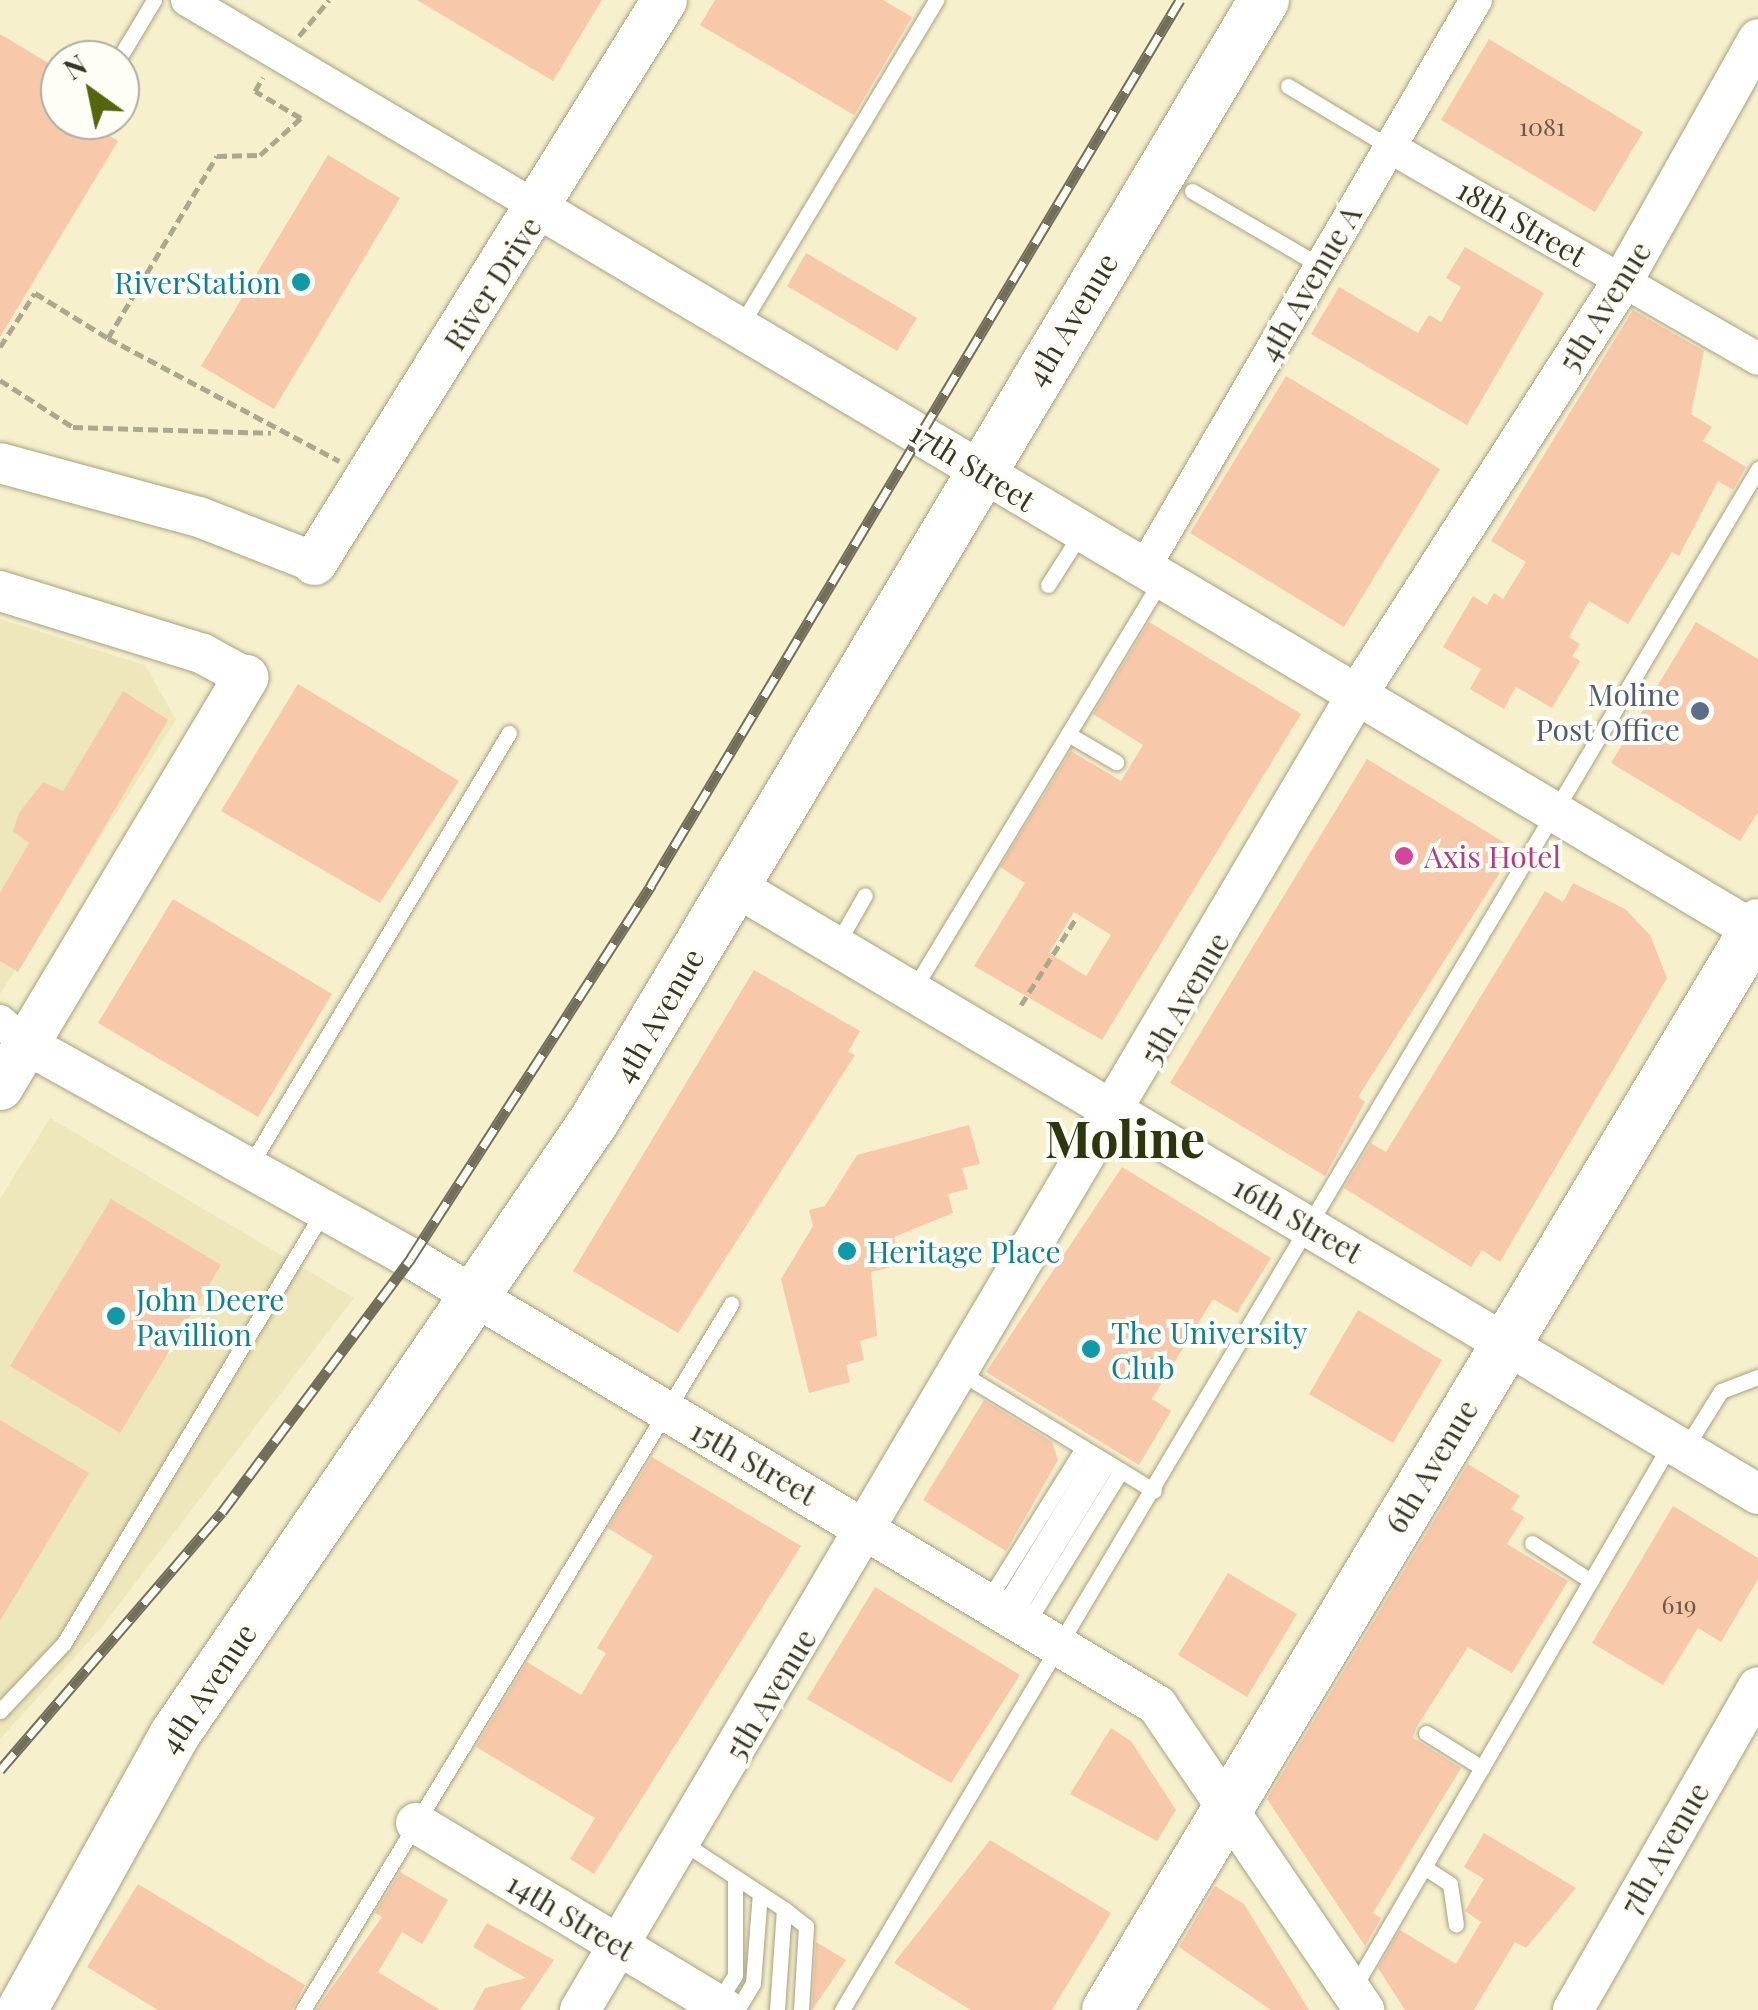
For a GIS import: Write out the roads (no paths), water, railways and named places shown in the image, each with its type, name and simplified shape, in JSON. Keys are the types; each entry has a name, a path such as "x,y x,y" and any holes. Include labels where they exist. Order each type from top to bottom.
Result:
{"main road":[{"name":"River Drive","path":"314,562 540,209 664,0"},
{"name":"4th Avenue","path":"22,2010 174,1734 594,1121 1264,0"},
{"path":"0,1087 9,1036 244,677"},
{"name":"6th Avenue","path":"1107,2010 1757,929"}],"street":[{"name":"17th Street","path":"187,0 741,324 1082,532 1757,929"},
{"name":"4th Avenue A","path":"1153,573 1319,266 1474,1"},
{"name":"5th Avenue","path":"580,2010 1118,1112 1358,693 1623,280 1758,39"},
{"name":"18th Street","path":"1388,146 1758,360"},
{"path":"15,467 199,517 314,562"},
{"path":"0,591 203,654 244,677"},
{"name":"16th Street","path":"733,885 1758,1494"},
{"name":"15th Street","path":"9,1036 325,1208 1063,1643 1156,1705 1227,1805 1351,2004"},
{"name":"7th Avenue","path":"1572,2010 1758,1687"},
{"name":"14th Street","path":"416,1823 726,2008"}],"lane":[{"path":"130,40 154,0"},
{"path":"741,324 936,0"},
{"path":"1288,86 1388,146"},
{"path":"1192,191 1319,266"},
{"path":"842,2010 1154,1491 1758,469"},
{"path":"1048,585 1082,532"},
{"path":"911,994 1068,734 1153,573"},
{"path":"249,1168 509,734"},
{"path":"1068,734 1116,762"},
{"path":"835,947 865,895"},
{"path":"0,1710 64,1643 325,1208"},
{"path":"303,2010 663,1410 731,1304"},
{"path":"962,1372 1154,1491"},
{"path":"1351,2004 1424,1867 1590,1581 1678,1446 1721,1391 1758,1377"},
{"path":"1007,1612 1102,1460"},
{"path":"1007,1612 1102,1460"},
{"path":"1532,1543 1590,1581"},
{"path":"1426,1733 1482,1768"},
{"path":"682,1842 806,1926 801,2010"},
{"path":"1424,1867 1450,1884 1456,1925"},
{"path":"726,2008 734,1975 735,1876"},
{"path":"726,2008 752,1983 760,1893"},
{"path":"776,2010 784,1910"}],"railway":[{"path":"0,1770 222,1512 411,1258 651,885 1180,0"}],"place":[{"name":"RiverStation","path":"301,282"},
{"name":"Moline Post Office","path":"1700,711"},
{"name":"Axis Hotel","path":"1404,856"},
{"name":"Heritage Place","path":"847,1251"},
{"name":"John Deere Pavillion","path":"116,1316"},
{"name":"The University Club","path":"1091,1349"}],"district":[{"name":"Moline","path":"1125,1138"}]}
